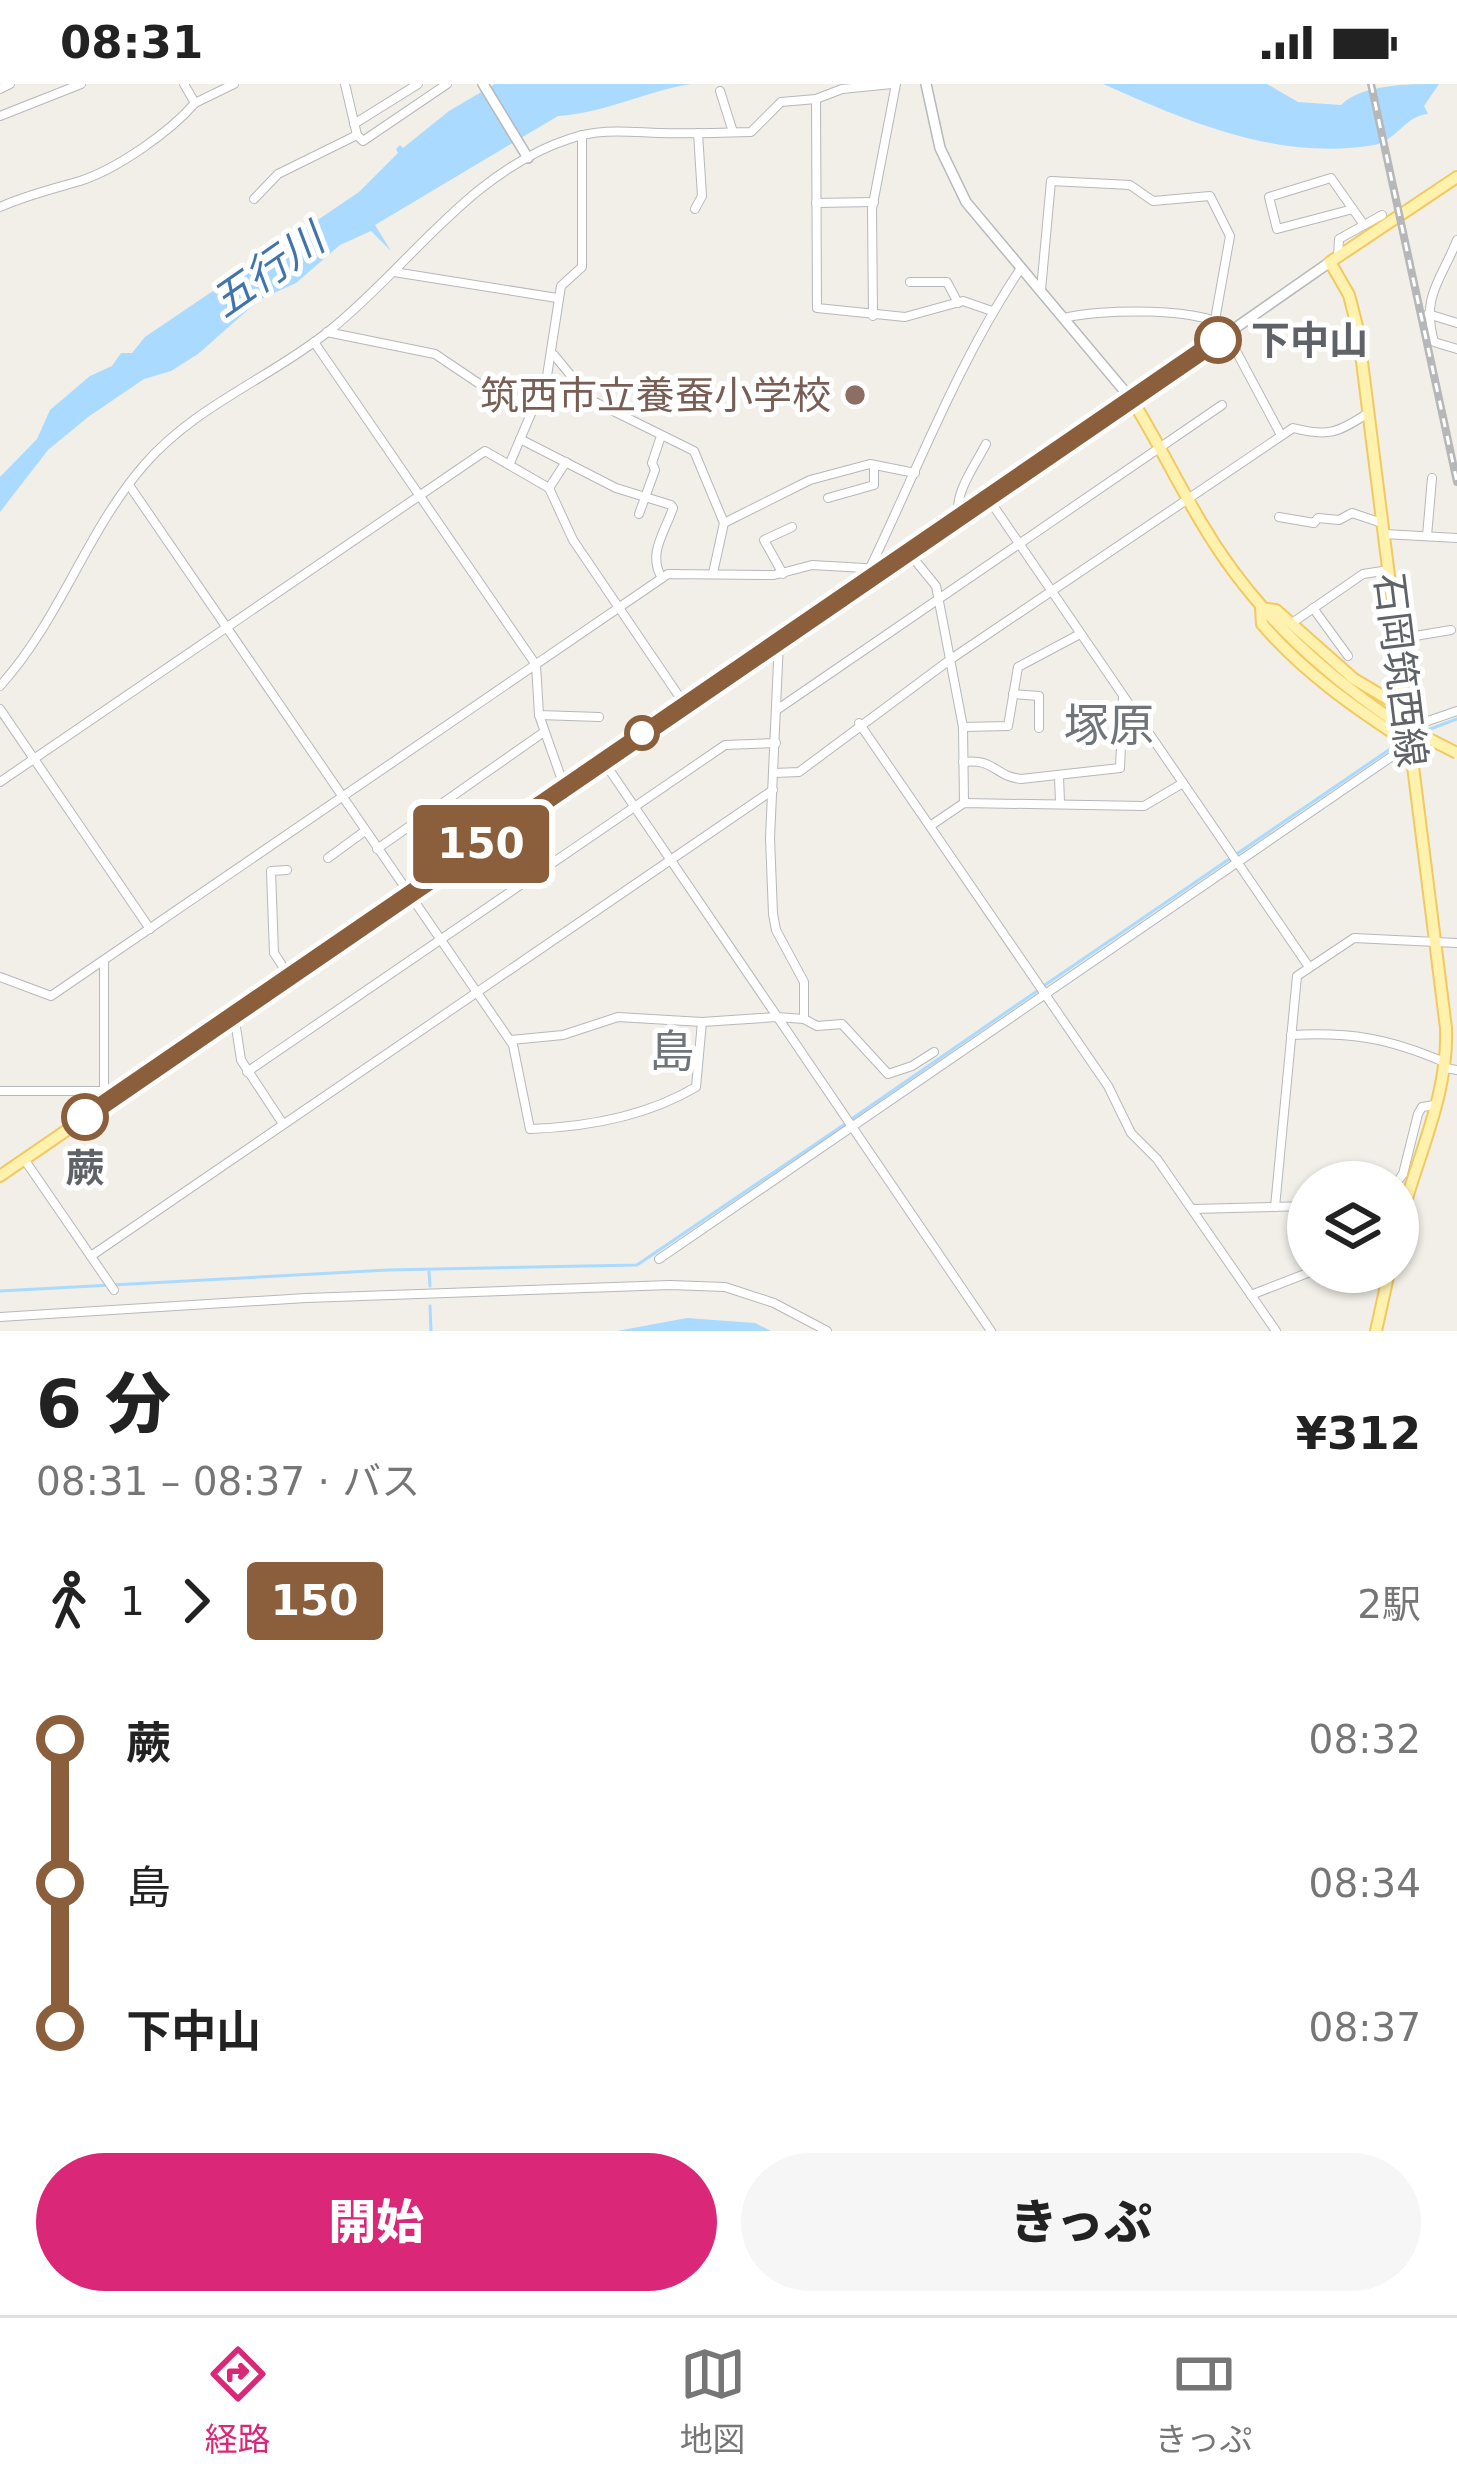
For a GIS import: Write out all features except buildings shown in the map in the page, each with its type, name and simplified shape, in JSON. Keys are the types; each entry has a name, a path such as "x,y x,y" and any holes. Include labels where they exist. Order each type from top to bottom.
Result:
{"main road":[{"path":"1334,259 1457,177"},
{"name":"石岡筑西線","path":"1334,259 1354,310 1389,570 1402,716 1410,744 1446,1028 1449,1067 1419,1161"},
{"path":"0,1175 110,1094 685,705 876,569 1132,400 1187,498 1261,608 1322,668 1457,752"},
{"path":"1261,608 1276,610 1402,716"},
{"path":"1261,608 1262,624 1307,670 1410,744"},
{"path":"1378,1331 1384,1293"}],"street":[{"path":"0,89 10,84"},
{"path":"0,116 81,84"},
{"path":"184,84 195,103"},
{"path":"0,208 26,195 93,176 158,137 195,103 234,84"},
{"path":"345,84 363,141 447,84"},
{"path":"354,124 418,84"},
{"path":"483,84 527,157"},
{"path":"0,686 48,624 71,577 129,485 166,442 200,413 327,332 492,178 527,157 608,130 751,132 775,104 816,100 842,89 894,84 874,202 874,316"},
{"path":"926,84 940,148 957,188 991,235 1132,400 1334,259 1339,239 1382,215"},
{"path":"720,91 733,132"},
{"path":"816,100 817,308 905,317 958,303 992,311"},
{"path":"695,209 702,196 698,133"},
{"path":"254,200 278,174 358,135"},
{"path":"510,463 553,353 561,286 582,267 582,135"},
{"path":"1353,209 1277,229 1269,197 1331,178 1353,209 1364,225"},
{"path":"1041,291 1052,181 1130,185 1154,201 1210,196 1230,236 1215,320"},
{"path":"816,202 874,202"},
{"path":"1457,240 1432,290 1428,314 1433,342 1457,349"},
{"path":"0,977 51,996 668,574 783,574 812,565 876,569 971,346 1021,268"},
{"path":"394,272 557,298"},
{"path":"910,282 947,282 958,303"},
{"path":"1064,318 1088,312 1215,320 1230,332 1281,435"},
{"path":"1428,314 1457,323"},
{"path":"327,332 436,354 484,386 535,405"},
{"path":"314,342 536,665 539,715 564,786"},
{"path":"553,353 591,400 694,451 724,523 713,573"},
{"path":"778,709 1222,405"},
{"path":"774,773 799,772 859,723 1281,435 1293,428 1321,435 1346,428 1368,413"},
{"path":"639,514 662,436"},
{"path":"520,440 673,508 655,556 654,565 662,578"},
{"path":"959,517 959,497 986,444"},
{"path":"0,782 484,451 549,488 573,540 685,705"},
{"path":"549,488 566,462"},
{"path":"724,523 810,479 874,465 916,473"},
{"path":"828,498 874,485 874,465"},
{"path":"1426,536 1432,478"},
{"path":"129,485 509,1040 530,1130 569,1128 665,1105 696,1087 702,1022"},
{"path":"987,498 1309,967"},
{"path":"1279,517 1314,523 1318,518 1339,520 1352,513 1384,529 1457,538"},
{"path":"783,574 764,540 792,527"},
{"path":"908,551 930,576 938,600 963,727 964,803"},
{"path":"1291,624 1363,574 1389,570"},
{"path":"1313,608 1348,656"},
{"path":"1397,639 1451,630"},
{"path":"963,727 1008,727 1018,668 1080,634"},
{"path":"779,639 770,838 773,914 776,930 804,982 804,1019"},
{"path":"1013,694 1040,696 1039,728"},
{"path":"963,762 983,760 1010,778 1060,777 1123,765 1120,716 1124,697"},
{"path":"0,709 150,929"},
{"path":"1402,716 1422,723 1457,711"},
{"path":"539,715 599,717"},
{"path":"859,723 1117,1100 1126,1125 1157,1159 1276,1331"},
{"path":"377,849 544,732"},
{"path":"247,1072 725,745 776,743"},
{"path":"659,1259 1234,858 1410,744"},
{"path":"1164,755 1178,746"},
{"path":"603,759 992,1331"},
{"path":"1060,777 1060,802"},
{"path":"931,826 964,803 1144,806 1183,783"},
{"path":"92,1256 773,790"},
{"path":"328,858 365,832"},
{"path":"287,870 271,872 274,953 289,976"},
{"path":"1275,1207 1295,979 1354,938 1457,943"},
{"path":"0,1091 110,1094 104,960"},
{"path":"234,1014 238,1050 247,1072 284,1124"},
{"path":"509,1040 563,1035 618,1017 702,1022 777,1017 804,1019 817,1026 842,1024 888,1074 934,1052"},
{"path":"1291,1035 1376,1037 1449,1067"},
{"path":"1406,1161 1418,1114 1422,1107 1435,1106"},
{"path":"24,1159 111,1286"},
{"path":"1191,1209 1287,1207"},
{"path":"1251,1295 1287,1281"},
{"path":"0,1317 306,1298 670,1285 725,1287 774,1303 827,1331"}],"water":[{"name":"五行川","path":"495,84 691,84 558,116 375,225 391,251 371,231 340,245 296,283 259,300 198,354 171,371 144,379 88,417 48,450 0,512 0,477 37,439 50,410 90,376 112,366 121,353 132,353 145,337 359,192 398,153 400,145 403,148 449,111"},
{"path":"1103,84 1267,84 1298,102 1341,105 1373,89 1439,84 1424,106 1428,114 1413,119 1382,143 1338,149 1303,148 1235,135"},
{"path":"687,1318 755,1323 771,1331 617,1331"}],"waterway":[{"path":"1425,731 1457,719"},
{"path":"1045,985 1399,743"},
{"path":"853,1118 1037,991"},
{"path":"0,1291 388,1270 637,1265 845,1124"},
{"path":"429,1272 430,1286"},
{"path":"430,1306 431,1331"}],"railway":[{"path":"1371,84 1457,482"}],"bus line":[{"name":"150","path":"85,1117 1218,340"}],"place":[{"name":"下中山","path":"1218,340"},
{"name":"筑西市立養蚕小学校","path":"855,395"},
{"name":"蕨","path":"85,1117"}],"district":[{"name":"塚原","path":"1109,725"},
{"name":"島","path":"672,1051"}]}
